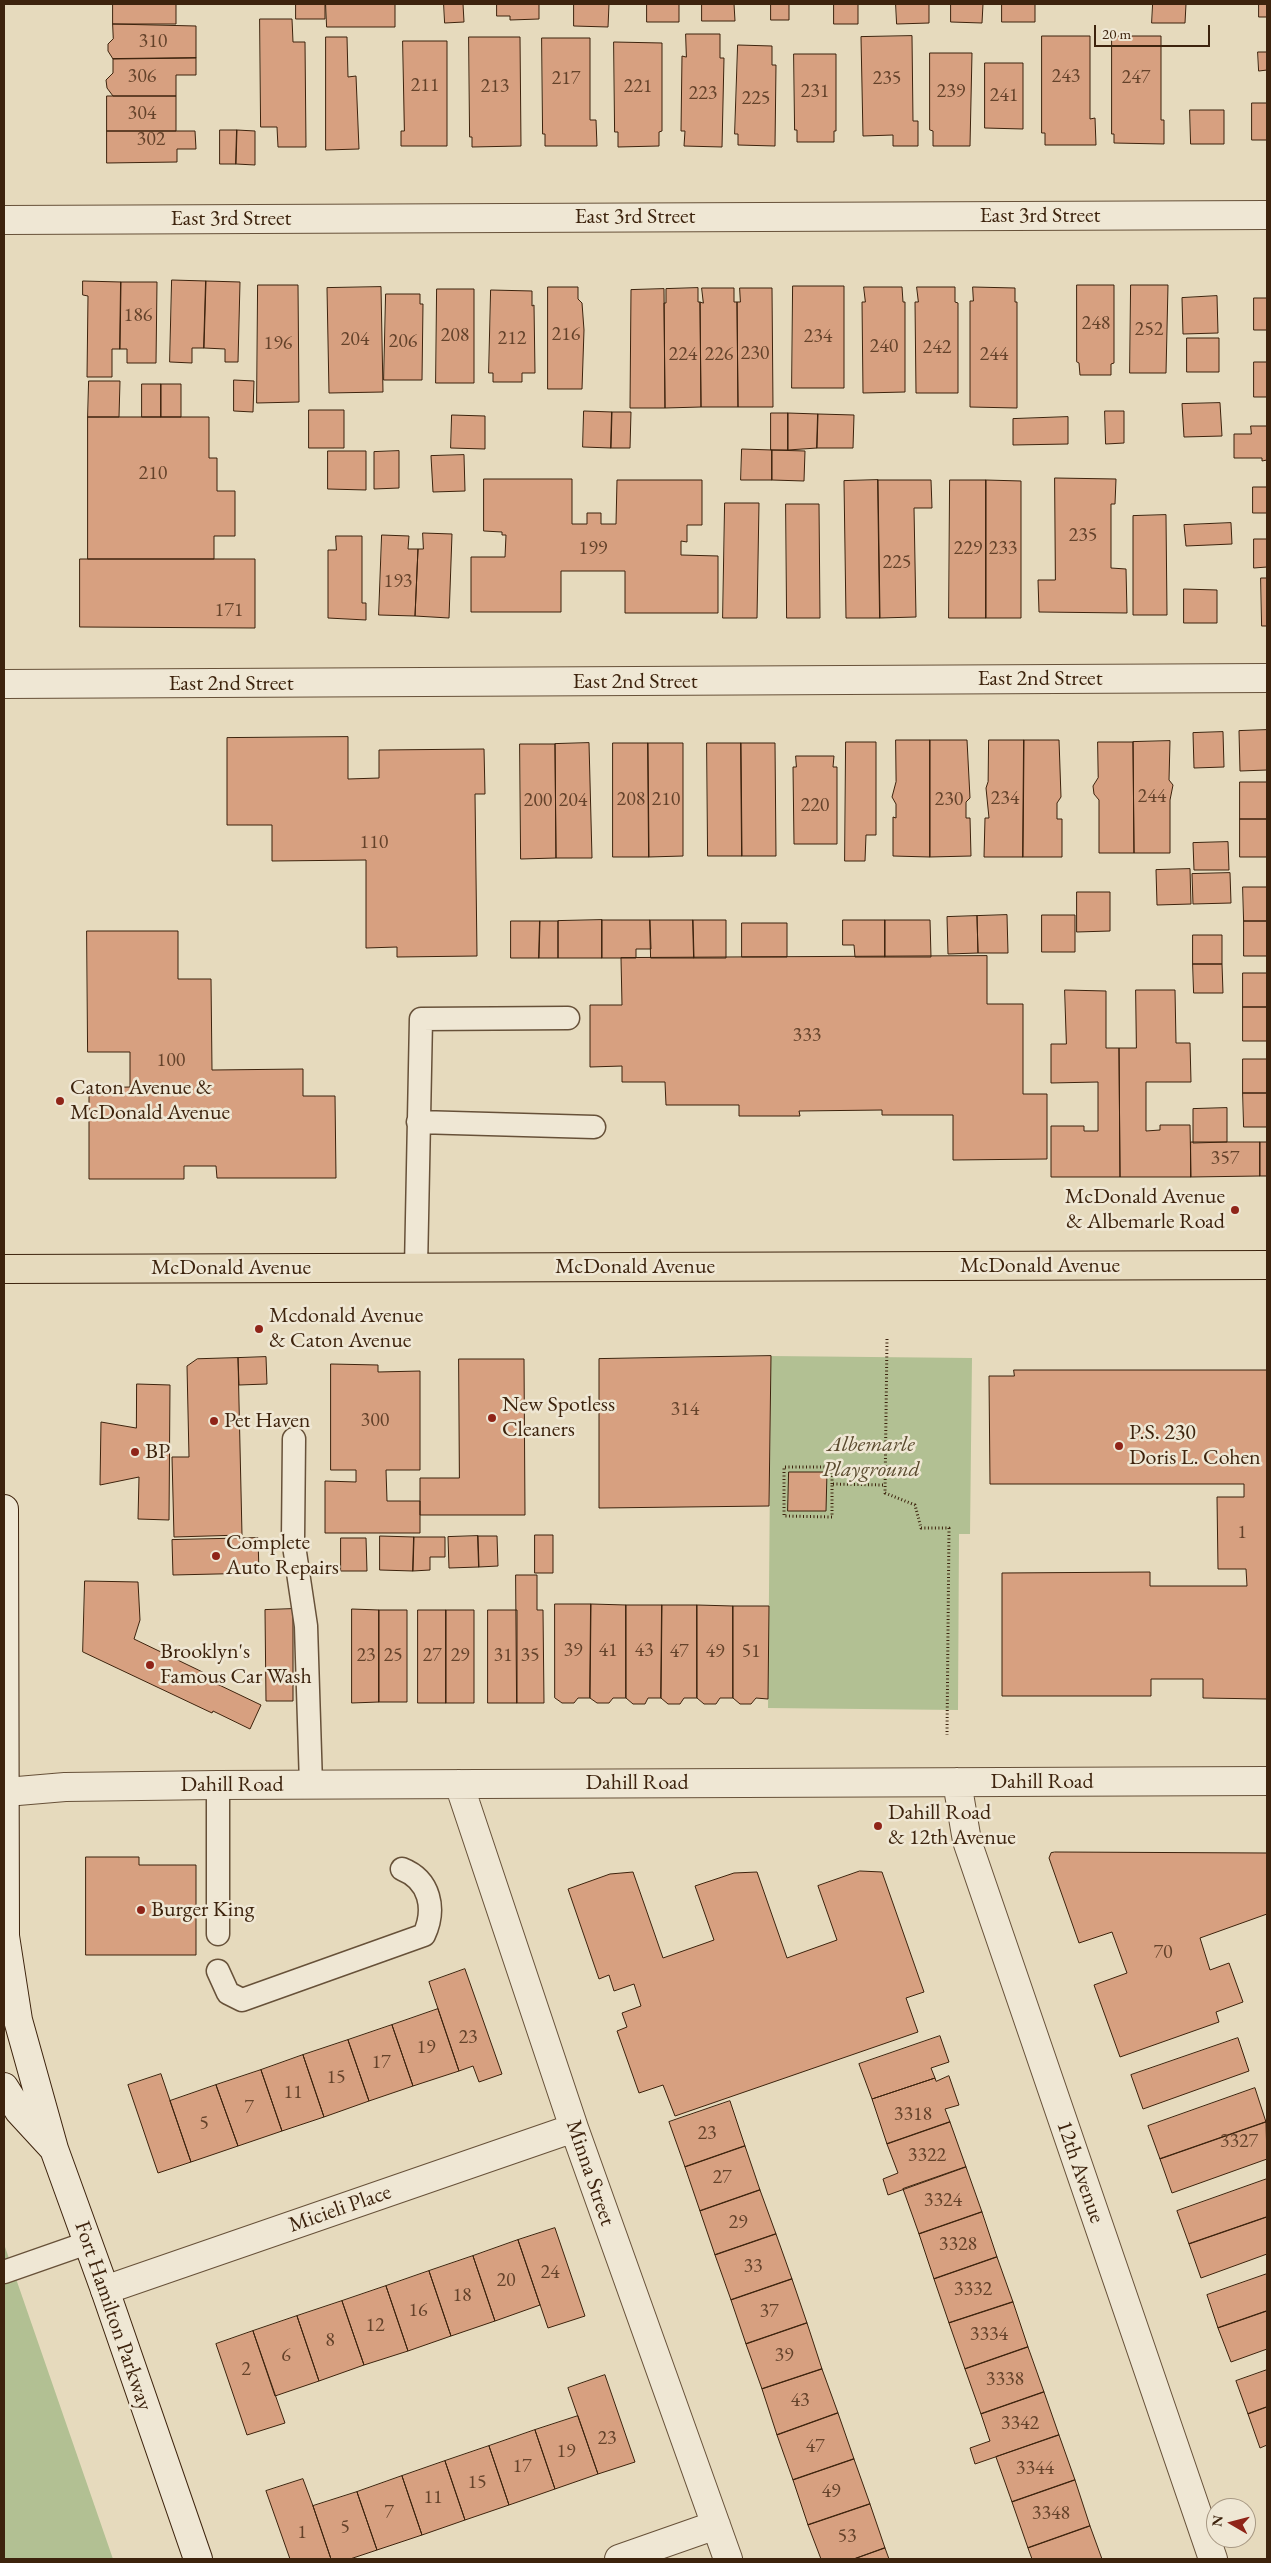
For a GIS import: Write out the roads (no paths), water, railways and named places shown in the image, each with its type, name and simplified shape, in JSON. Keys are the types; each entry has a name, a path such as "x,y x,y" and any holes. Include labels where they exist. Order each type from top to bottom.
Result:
{"main road":[{"name":"McDonald Avenue","path":"4,1269 1267,1265"}],"street":[{"name":"East 3rd Street","path":"4,220 1267,215"},
{"name":"East 2nd Street","path":"4,684 1267,678"},
{"path":"4,1509 5,1936 18,2020 54,2149"},
{"name":"Dahill Road","path":"6,1792 65,1788 218,1785 1267,1781"},
{"name":"12th Avenue","path":"957,1782 967,1841 1213,2559"},
{"name":"Minna Street","path":"459,1784 574,2128 728,2559"},
{"name":"Fort Hamilton Parkway","path":"4,2087 19,2110 54,2149 198,2559"},
{"name":"Micieli Place","path":"105,2290 574,2128"},
{"path":"619,2559 716,2525"}],"lane":[{"path":"416,1268 421,1019 568,1018"},
{"path":"418,1122 594,1127"},
{"path":"294,1439 293,1539 306,1626 311,1785"},
{"path":"218,1785 218,1934"},
{"path":"218,1971 228,1993 242,2000 424,1935 430,1922 431,1906 426,1890 415,1874 402,1869"},
{"path":"4,2272 87,2243"}],"place":[{"name":"Caton Avenue & McDonald Avenue","path":"60,1101"},
{"name":"McDonald Avenue & Albemarle Road","path":"1235,1210"},
{"name":"Mcdonald Avenue & Caton Avenue","path":"259,1329"},
{"name":"New Spotless Cleaners","path":"492,1418"},
{"name":"Pet Haven","path":"214,1421"},
{"name":"P.S. 230 Doris L. Cohen","path":"1119,1446"},
{"name":"BP","path":"135,1452"},
{"name":"Complete Auto Repairs","path":"216,1556"},
{"name":"Brooklyn's Famous Car Wash","path":"150,1665"},
{"name":"Dahill Road & 12th Avenue","path":"878,1826"},
{"name":"Burger King","path":"141,1910"}],"park label":[{"name":"Albemarle Playground","path":"871,1458"}]}
